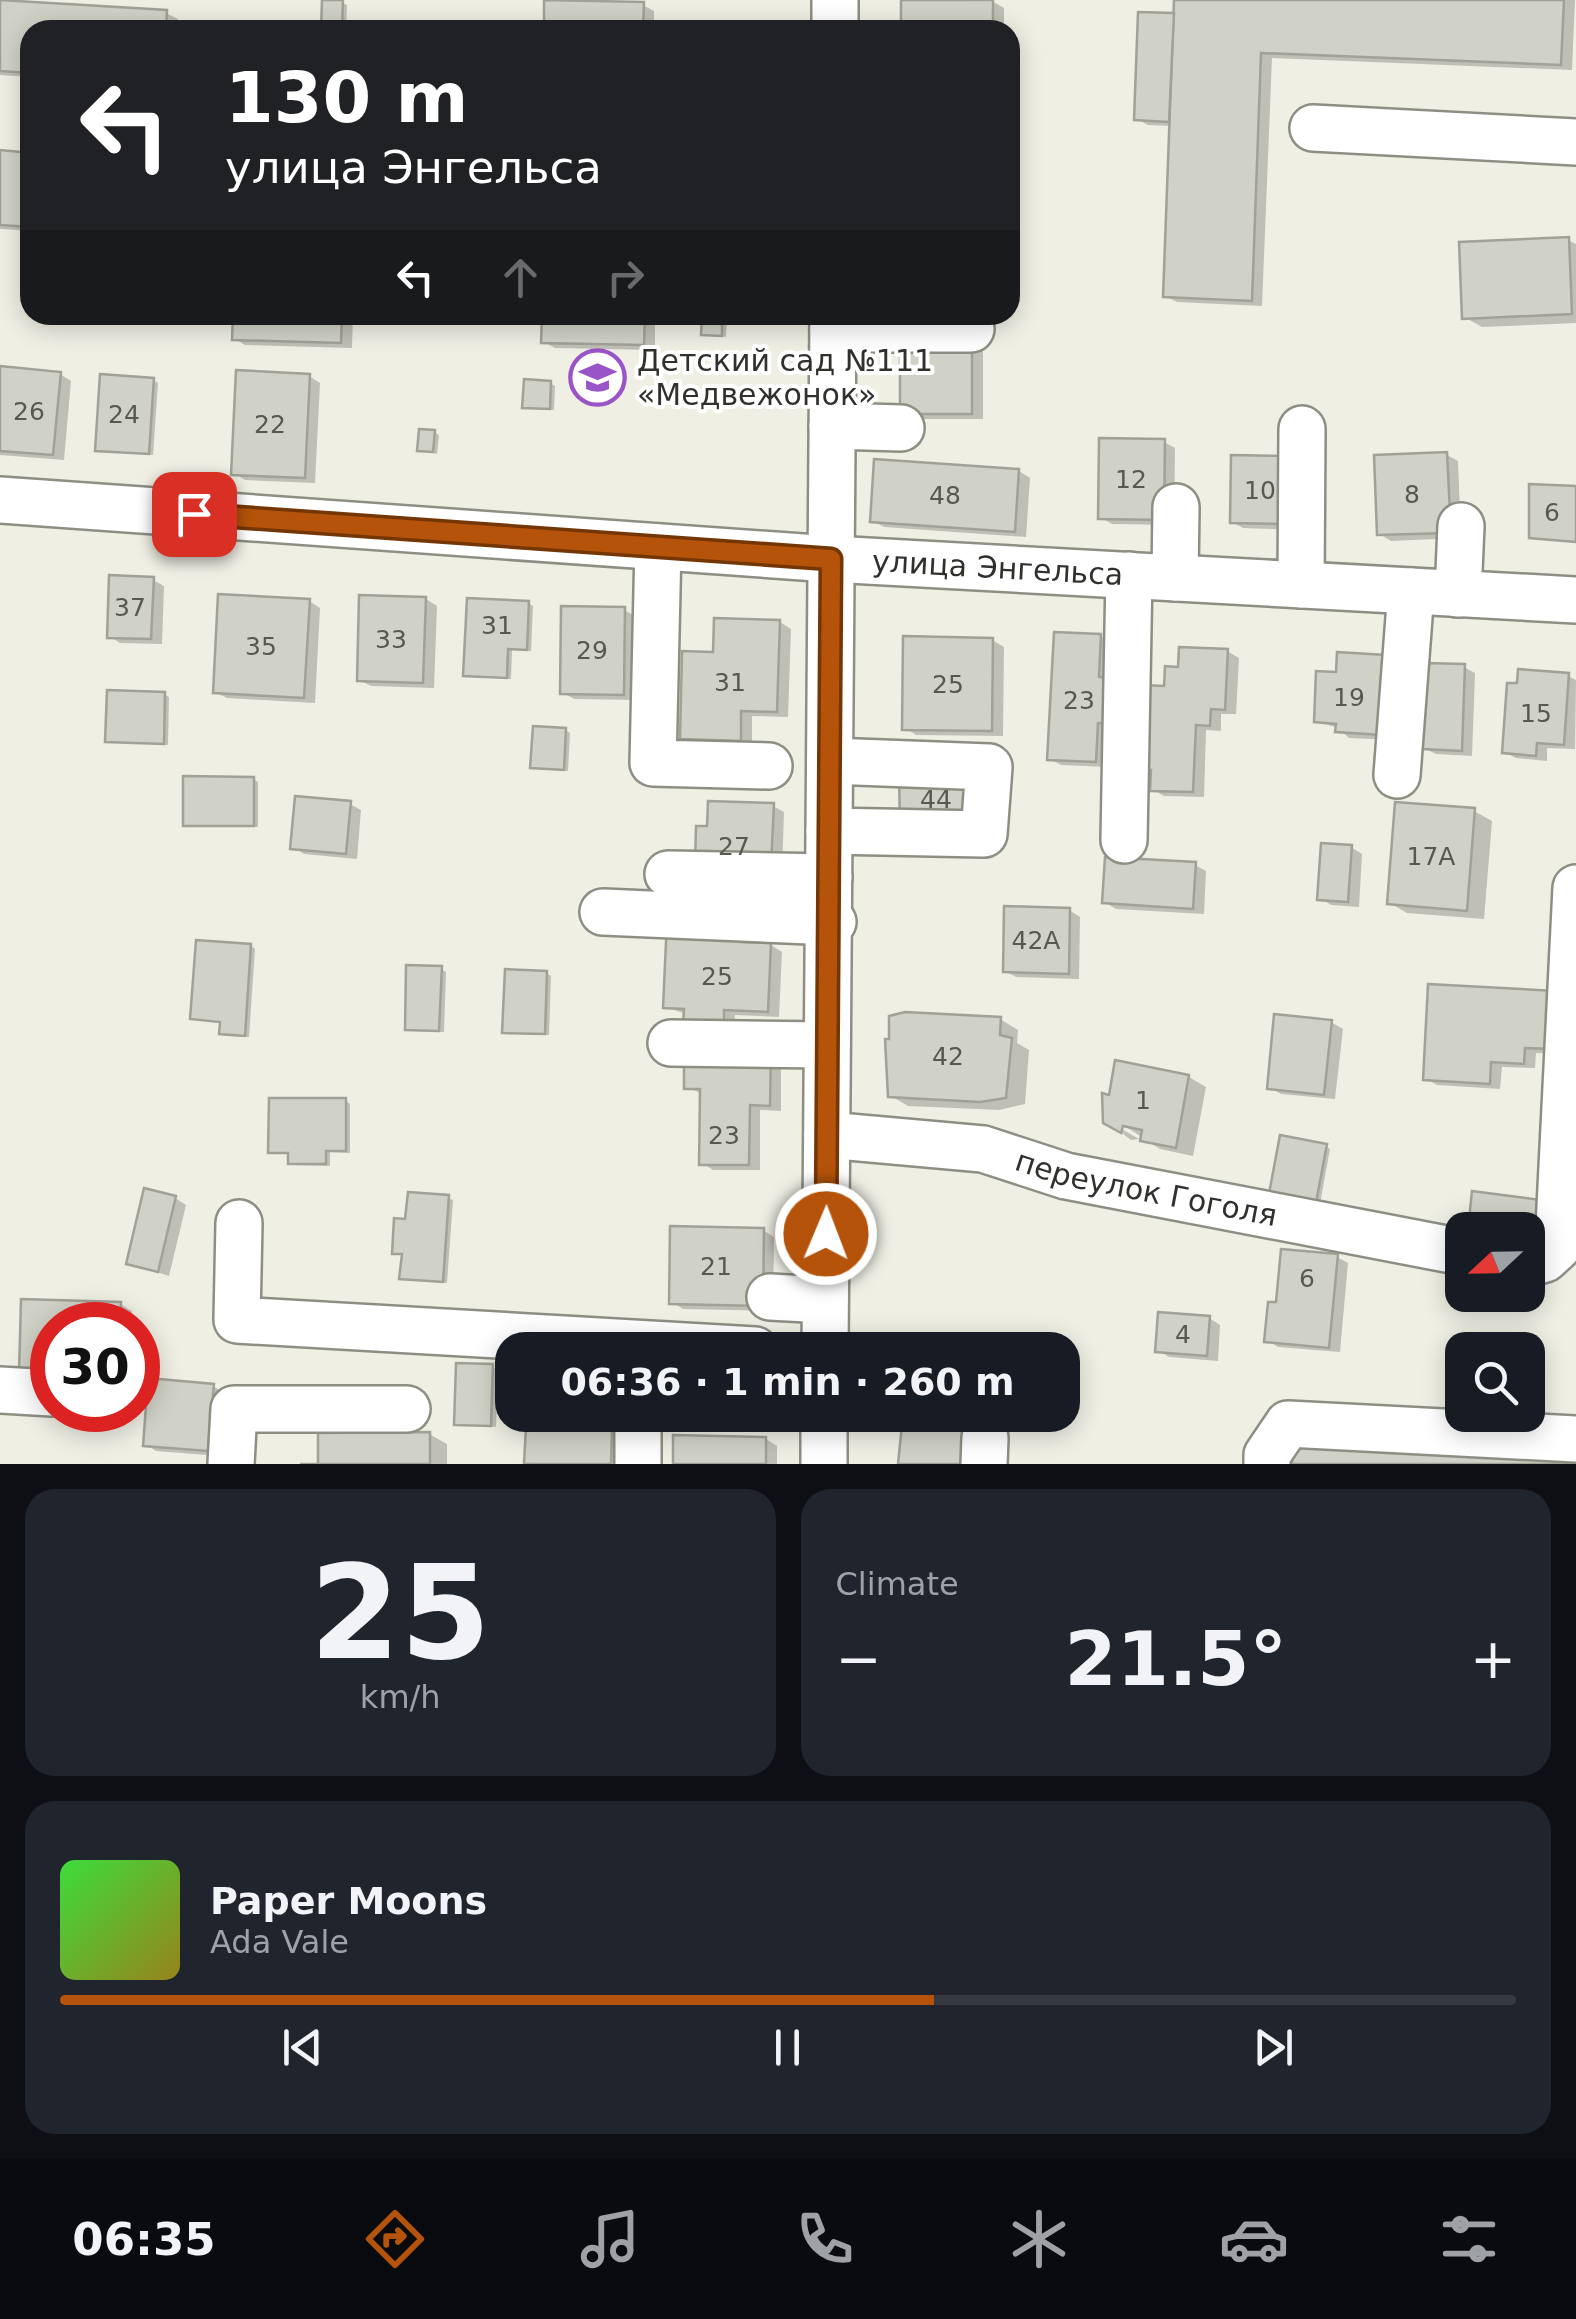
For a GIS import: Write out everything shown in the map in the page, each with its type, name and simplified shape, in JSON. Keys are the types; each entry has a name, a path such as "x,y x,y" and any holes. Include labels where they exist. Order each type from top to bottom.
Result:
{"street":[{"path":"1313,128 1576,142"},
{"path":"825,1332 833,325"},
{"path":"892,325 971,329"},
{"path":"832,426 901,428"},
{"path":"1301,585 1302,428"},
{"name":"улица Энгельса","path":"0,500 831,559 1576,600"},
{"path":"1175,578 1176,508"},
{"path":"1458,594 1460,526"},
{"path":"658,547 654,763 770,766"},
{"path":"1124,840 1128,576"},
{"path":"1397,775 1411,591"},
{"path":"829,832 984,834 989,767 830,761"},
{"path":"668,874 829,876"},
{"path":"1545,1233 1576,888"},
{"path":"604,912 831,922"},
{"path":"672,1043 828,1045"},
{"name":"переулок Гоголя","path":"827,1135 984,1150 1066,1176 1445,1249"},
{"path":"238,1223 237,1320 495,1335"},
{"path":"770,1297 825,1300"},
{"path":"0,1390 30,1392"},
{"path":"231,1464 234,1409 407,1410"},
{"path":"1266,1464 1267,1455 1288,1424 1576,1439"},
{"path":"638,1432 638,1464"},
{"path":"824,1432 824,1464"}],"building":[{"path":"0,0 167,10 166,20 20,20 20,72 0,71"},
{"path":"322,0 343,0 342,20 321,20"},
{"path":"544,0 644,2 643,20 544,20"},
{"path":"901,0 993,0 993,20 901,20"},
{"path":"1174,0 1564,0 1561,65 1261,53 1252,301 1163,297"},
{"path":"1138,12 1174,13 1169,122 1134,120"},
{"path":"0,150 20,152 20,226 0,225"},
{"path":"1569,237 1572,314 1462,319 1459,242"},
{"path":"233,325 342,325 341,343 232,340"},
{"path":"542,325 645,325 644,345 541,343"},
{"path":"702,325 722,325 722,336 701,335"},
{"path":"900,340 972,340 972,414 900,414"},
{"path":"0,366 61,372 53,455 0,451"},
{"path":"236,370 310,374 305,478 231,475"},
{"path":"100,374 154,378 149,454 95,451"},
{"path":"524,379 551,381 550,409 522,408"},
{"path":"419,429 435,430 433,452 417,451"},
{"path":"1099,438 1165,439 1164,520 1098,519"},
{"path":"1447,452 1451,533 1377,535 1374,455"},
{"path":"1231,455 1291,456 1289,524 1230,523"},
{"path":"874,459 1019,469 1015,532 870,522"},
{"path":"1529,484 1576,486 1576,542 1529,538"},
{"path":"109,575 154,577 151,639 107,638"},
{"path":"218,594 310,599 304,698 213,693"},
{"path":"359,595 426,597 423,683 357,681"},
{"path":"467,598 529,601 527,650 508,649 507,678 463,676"},
{"path":"561,606 625,607 624,695 560,694"},
{"path":"714,618 780,620 777,712 741,711 741,741 680,739 682,651 713,652"},
{"path":"1054,632 1101,634 1099,677 1108,678 1106,723 1098,723 1096,762 1047,760"},
{"path":"903,636 993,638 992,731 902,730"},
{"path":"1179,647 1228,649 1225,710 1211,709 1210,726 1196,725 1193,792 1150,791 1151,770 1141,770 1144,685 1164,686 1165,666 1178,667"},
{"path":"1337,652 1386,655 1382,735 1335,732 1336,724 1314,722 1316,671 1336,672"},
{"path":"1425,663 1465,664 1462,751 1422,749"},
{"path":"1518,669 1569,673 1564,745 1537,743 1536,756 1502,753 1507,683 1517,683"},
{"path":"107,690 165,692 164,744 105,742"},
{"path":"533,726 566,728 564,770 530,768"},
{"path":"972,772 974,825 900,827 899,774"},
{"path":"183,776 254,777 254,826 183,826"},
{"path":"295,796 351,801 346,854 290,849"},
{"path":"708,801 774,803 771,867 695,865 696,826 707,826"},
{"path":"1395,802 1475,808 1467,911 1387,904"},
{"path":"1321,843 1352,845 1348,902 1317,900"},
{"path":"1105,857 1196,862 1193,909 1102,903"},
{"path":"1004,906 1070,908 1069,974 1003,972"},
{"path":"667,920 741,923 740,942 771,943 768,1012 724,1010 724,1026 683,1024 684,1009 663,1008"},
{"path":"196,940 251,944 245,1036 219,1034 220,1022 190,1019"},
{"path":"406,965 442,966 439,1031 405,1030"},
{"path":"505,969 547,971 545,1034 502,1033"},
{"path":"1428,984 1556,991 1553,1049 1525,1048 1524,1064 1491,1062 1490,1084 1423,1080"},
{"path":"905,1012 1001,1017 1000,1035 1012,1038 1006,1098 980,1102 888,1097 885,1039 889,1039 889,1016"},
{"path":"1274,1014 1332,1020 1324,1095 1267,1089"},
{"path":"684,1053 771,1053 770,1106 750,1105 749,1165 699,1165 700,1089 684,1089"},
{"path":"1115,1060 1189,1075 1176,1148 1140,1141 1142,1130 1123,1126 1121,1133 1103,1123 1102,1093 1109,1095"},
{"path":"269,1098 346,1098 346,1151 326,1151 326,1164 288,1164 288,1153 268,1153"},
{"path":"1280,1135 1327,1144 1315,1208 1268,1199"},
{"path":"144,1188 176,1196 158,1272 126,1264"},
{"path":"1472,1191 1541,1200 1540,1212 1470,1212"},
{"path":"408,1192 449,1195 443,1282 399,1279 402,1254 392,1254 394,1218 405,1219"},
{"path":"670,1226 764,1228 763,1306 669,1304"},
{"path":"1281,1249 1338,1254 1329,1348 1264,1342 1268,1302 1276,1302"},
{"path":"21,1299 121,1302 30,1302 30,1375 19,1375"},
{"path":"1158,1312 1210,1316 1207,1356 1155,1352"},
{"path":"456,1363 493,1364 491,1426 454,1425"},
{"path":"160,1379 214,1384 208,1451 143,1446 144,1432 160,1432"},
{"path":"430,1432 430,1464 318,1464 318,1433"},
{"path":"526,1432 612,1432 611,1464 524,1464"},
{"path":"901,1432 967,1432 964,1464 898,1464"},
{"path":"673,1435 766,1437 766,1464 673,1464"},
{"path":"1293,1440 1576,1453 1576,1464 1292,1464"}],"place":[{"name":"Детский сад №111 «Медвежонок»","path":"598,378"}],"route":[{"path":"194,514 831,559 826,1234"}]}
